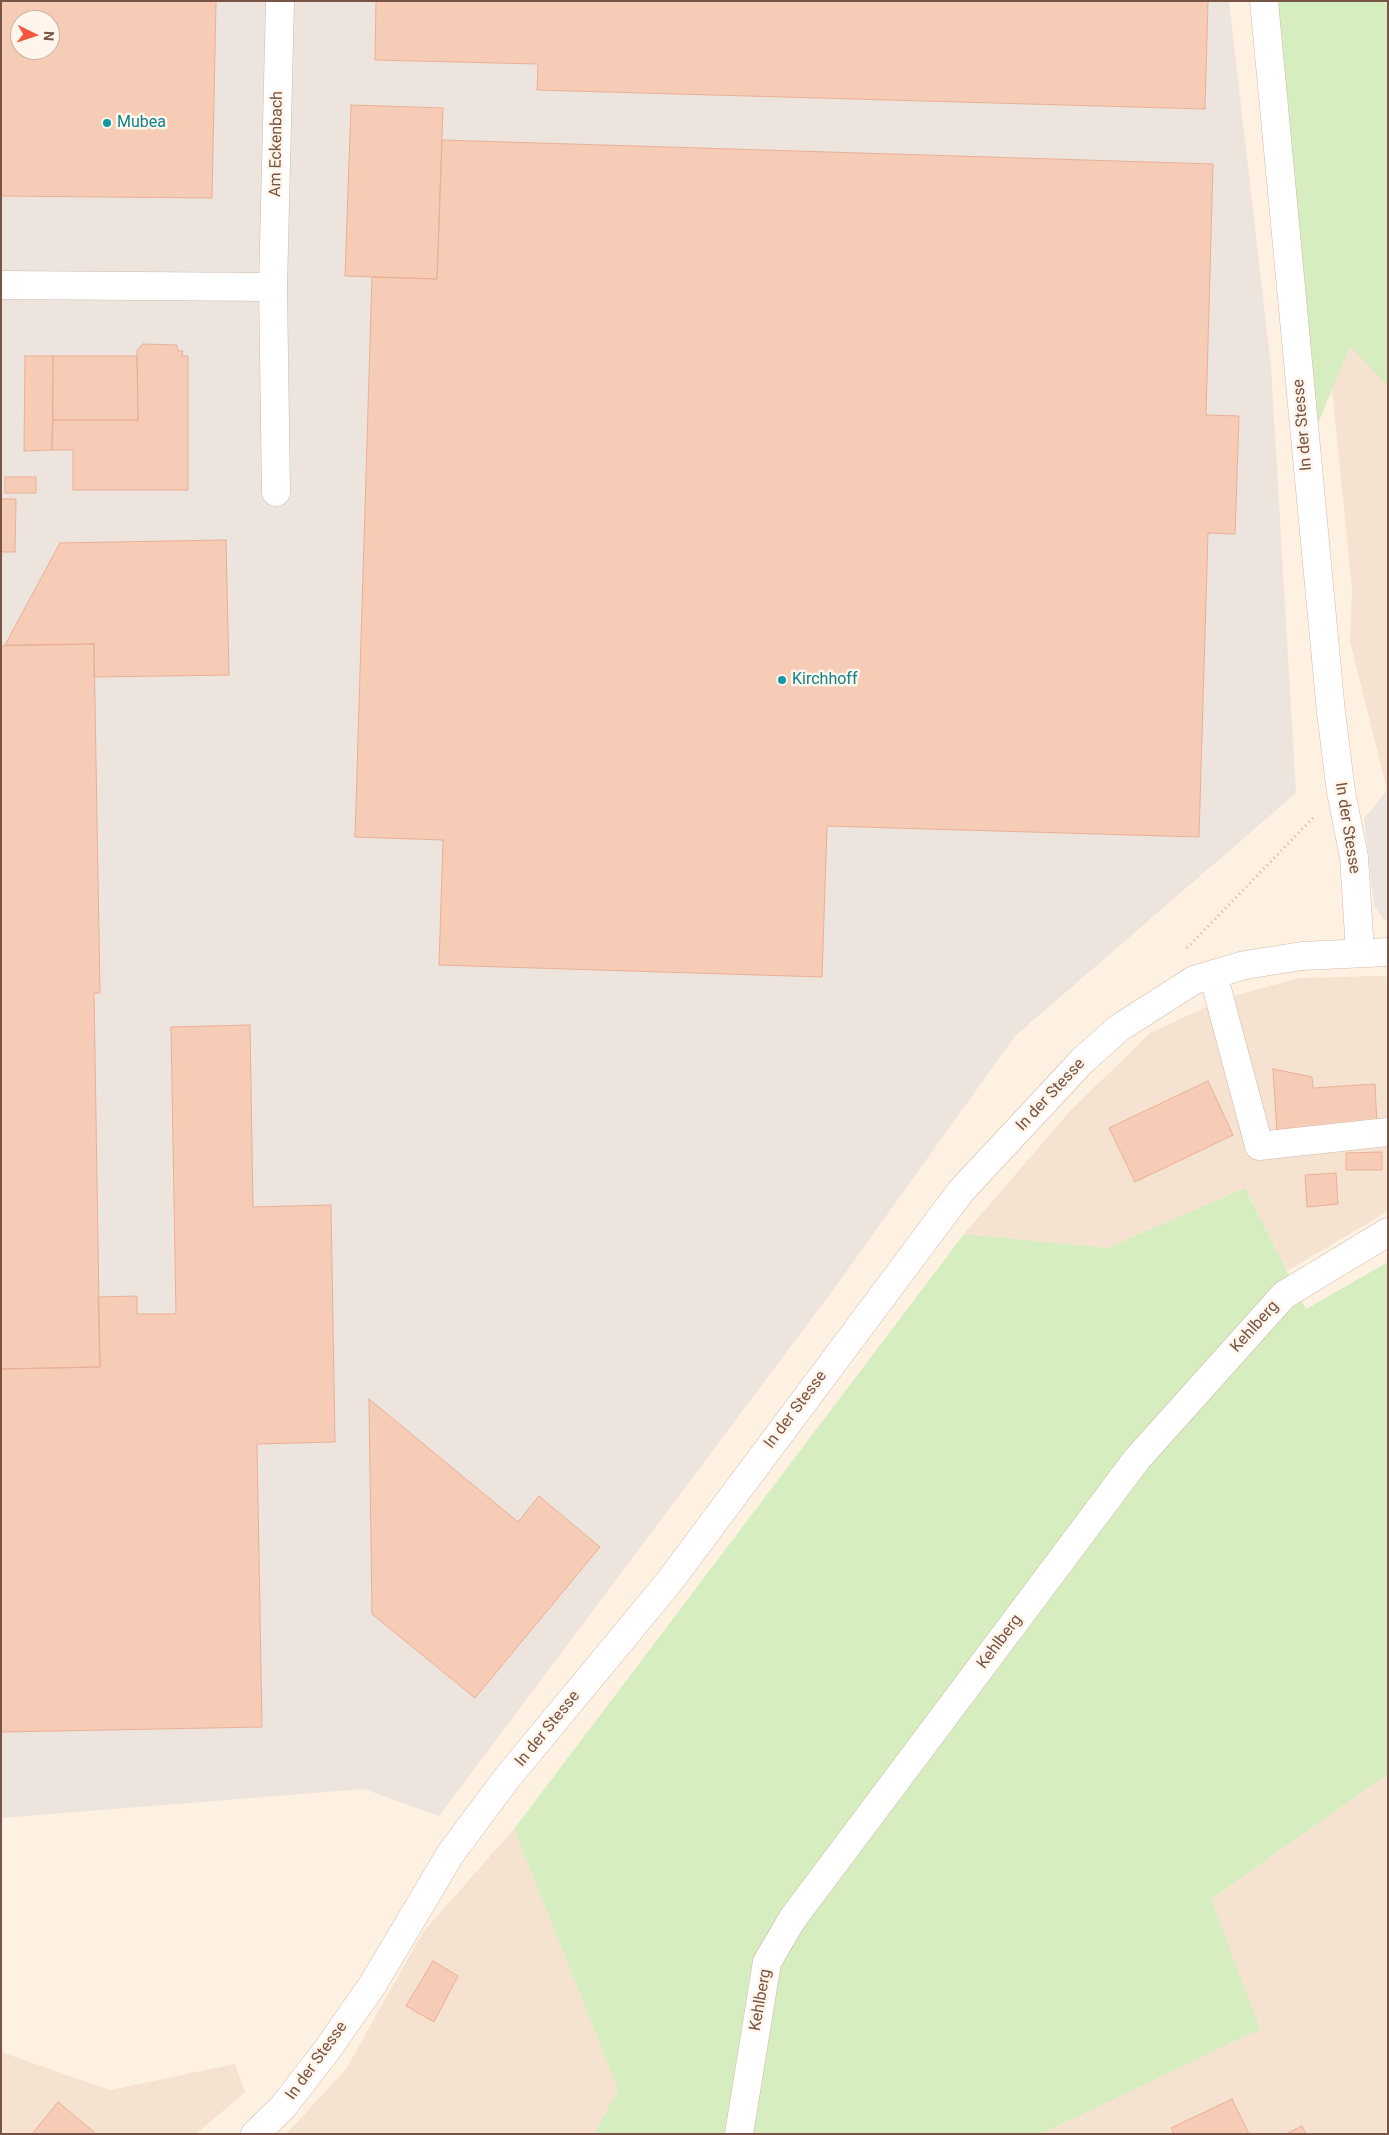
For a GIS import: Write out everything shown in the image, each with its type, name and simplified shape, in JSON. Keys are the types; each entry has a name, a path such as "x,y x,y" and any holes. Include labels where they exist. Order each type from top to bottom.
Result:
{"street":[{"name":"Am Eckenbach","path":"276,492 273,287 280,1"},
{"name":"In der Stesse","path":"255,2134 283,2108 332,2043 373,1984 450,1852 507,1778 669,1582 961,1191 1083,1060 1119,1028 1194,980 1245,965 1293,957 1360,952 1354,857 1341,792 1330,702 1264,1"},
{"path":"1,285 273,287"},
{"path":"1360,952 1388,952"},
{"path":"1213,974 1259,1146 1388,1132"},
{"name":"Kehlberg","path":"739,2134 768,1962 793,1918 1137,1459 1284,1294 1388,1232"}],"shaded area":[{"path":"1,1 1229,1 1271,367 1296,793 1015,1036 836,1286 439,1816 364,1789 1,1818"},
{"path":"1388,273 1387,790 1350,642 1352,590 1332,388 1380,274"},
{"path":"1388,789 1388,920 1384,920 1374,905 1364,819"},
{"path":"1388,977 1388,1211 1287,1271 1245,1188 1107,1248 964,1234 1071,1110 1150,1033 1226,998 1299,978"},
{"path":"1388,1774 1388,2134 1041,2134 1259,2029 1211,1899"},
{"path":"514,1829 618,2090 594,2134 286,2134 346,2069 423,1932"},
{"path":"1,2052 110,2090 235,2064 245,2092 196,2134 1,2134"}],"green space":[{"path":"1273,1 1388,1 1388,386 1350,346 1317,426"},
{"path":"1245,1188 1306,1309 1388,1262 1388,1774 1211,1899 1260,2029 1041,2134 594,2134 618,2090 514,1829 964,1234 1107,1248"}],"building":[{"name":"Mubea","path":"1,1 216,1 212,198 1,196"},
{"path":"376,1 1208,1 1205,109 537,90 538,64 375,60"},
{"path":"351,105 443,108 437,279 345,276"},
{"name":"Kirchhoff","path":"442,140 1213,164 1206,415 1239,416 1235,534 1208,533 1199,837 827,826 822,977 439,965 443,840 355,837 372,277 437,279"},
{"path":"143,344 177,345 178,351 183,351 182,356 188,356 188,490 73,490 73,450 52,450 53,420 138,420 137,350"},
{"path":"25,356 53,356 52,450 24,451"},
{"path":"53,356 137,356 138,420 53,420"},
{"path":"5,477 36,477 36,493 5,493"},
{"path":"1,499 16,499 15,552 1,552"},
{"path":"226,540 229,675 94,677 94,644 5,645 60,543"},
{"path":"94,644 100,993 94,993 100,1367 1,1369 1,646"},
{"path":"250,1025 253,1207 331,1205 335,1442 257,1444 262,1727 1,1732 1,1369 100,1367 98,1297 137,1296 137,1314 176,1314 171,1027"},
{"path":"1273,1069 1312,1077 1313,1088 1375,1084 1377,1126 1277,1134"},
{"path":"1208,1081 1233,1135 1135,1182 1109,1128"},
{"path":"1382,1152 1382,1170 1346,1170 1346,1153"},
{"path":"1336,1173 1338,1204 1307,1207 1305,1175"},
{"path":"369,1399 518,1522 539,1496 600,1547 475,1698 372,1614"},
{"path":"433,1961 458,1976 434,2022 406,2006"},
{"path":"1232,2099 1249,2134 1174,2134 1171,2128"},
{"path":"58,2102 94,2132 93,2134 32,2134"},
{"path":"1302,2126 1306,2134 1286,2134"}],"place":[{"name":"Mubea","path":"107,123"},
{"name":"Kirchhoff","path":"782,680"}]}
